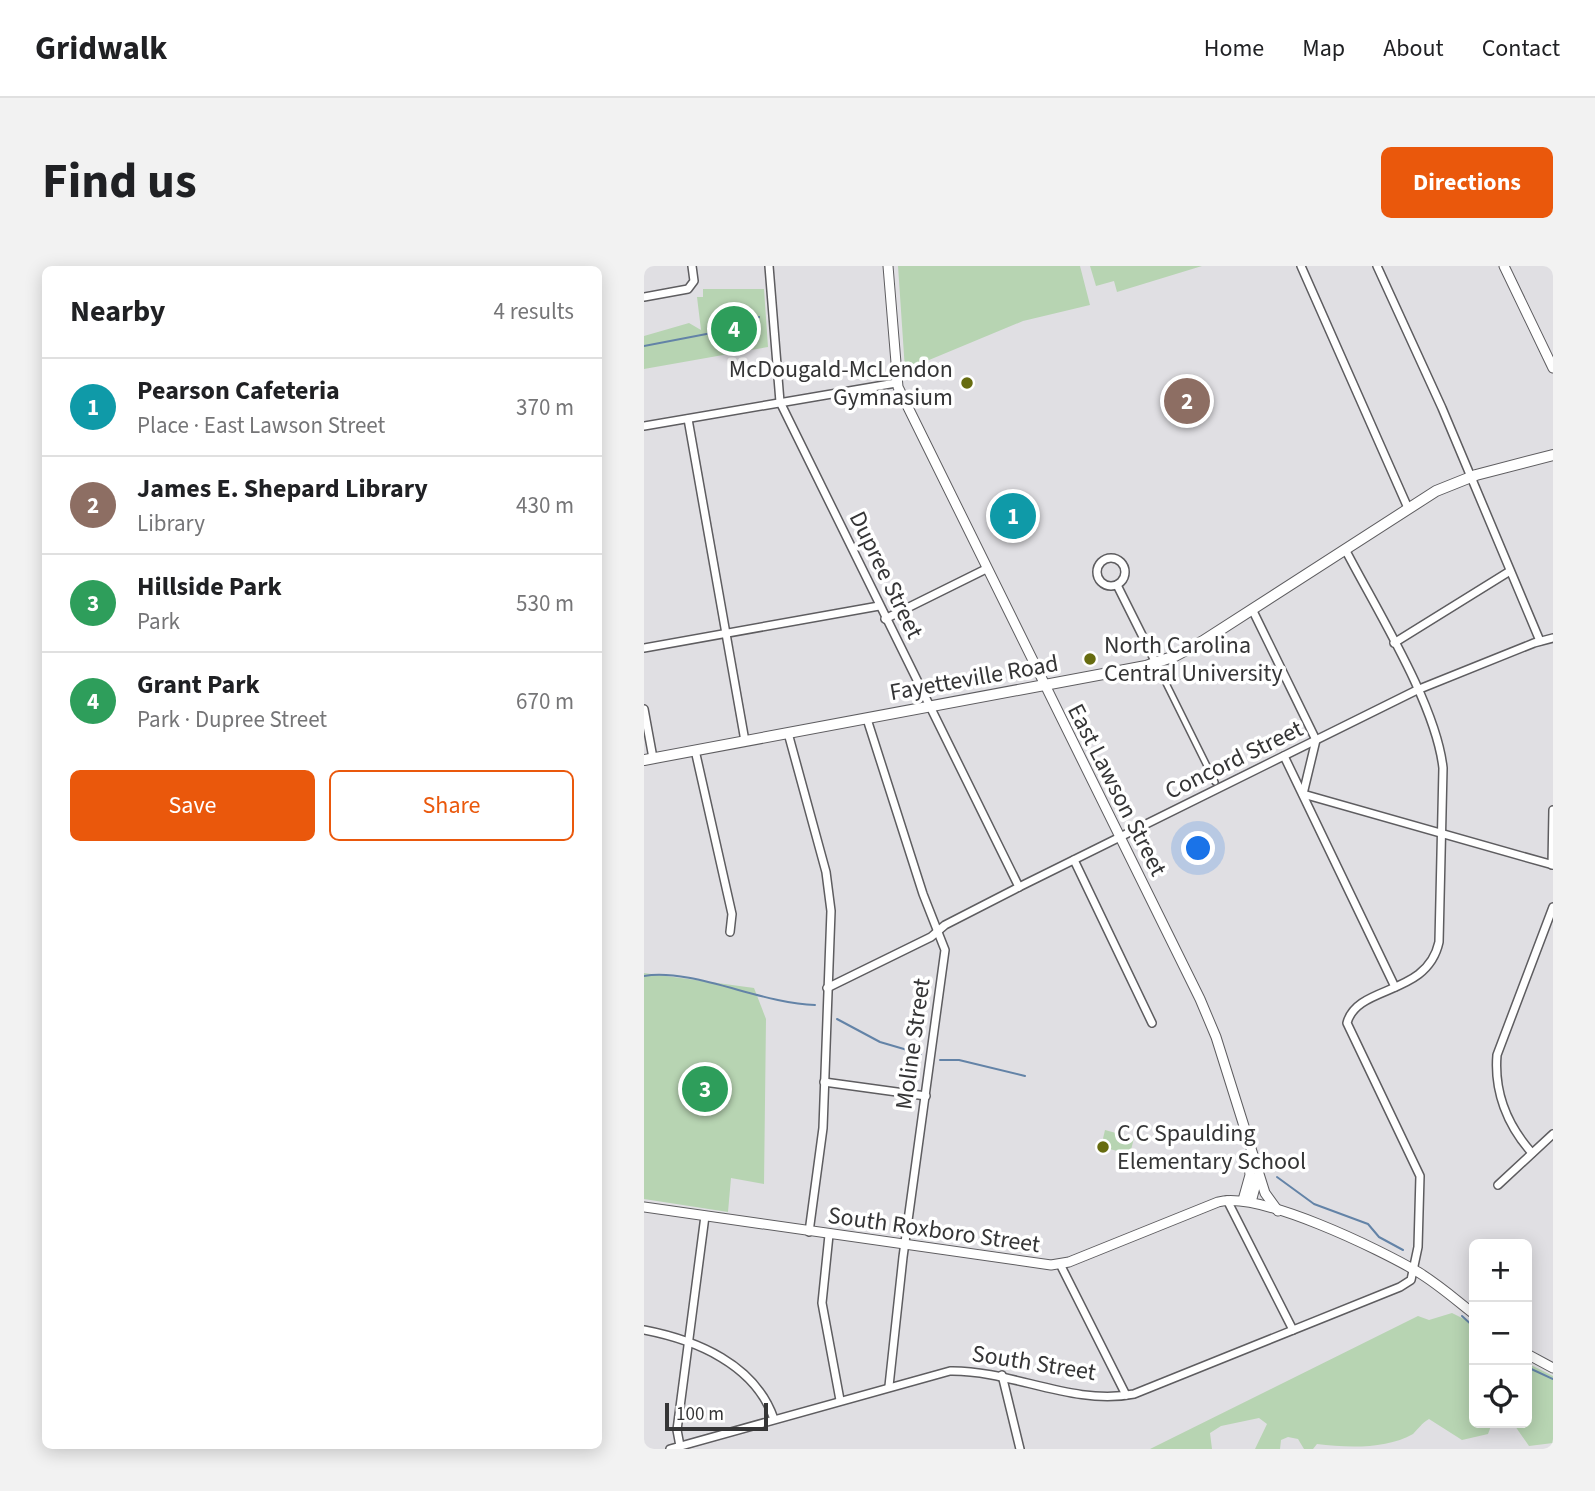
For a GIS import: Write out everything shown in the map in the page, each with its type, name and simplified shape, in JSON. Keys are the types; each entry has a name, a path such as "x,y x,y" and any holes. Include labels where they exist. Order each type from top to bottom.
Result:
{"main road":[{"name":"Fayetteville Road","path":"649,759 1044,687 1156,663 1183,652 1436,491 1471,477 1553,455"}],"street":[{"path":"644,297 691,288 694,281 692,266"},
{"name":"Dupree Street","path":"769,266 780,402 1019,887"},
{"name":"East Lawson Street","path":"888,266 896,383 1209,1018 1258,1174 1265,1193 1278,1211"},
{"path":"1301,266 1408,508"},
{"path":"1377,266 1540,641"},
{"path":"1504,266 1553,368"},
{"path":"644,426 896,383"},
{"path":"688,419 745,741"},
{"path":"1345,549 1418,690 1442,754 1437,951 1427,970 1352,1011 1348,1028 1420,1176 1416,1271"},
{"path":"1107,558 1115,559 1124,567 1123,579 1117,585 1104,585 1097,575 1097,567 1107,558"},
{"path":"885,619 986,569"},
{"path":"1394,643 1510,571"},
{"path":"1117,585 1215,782"},
{"path":"644,648 879,606"},
{"path":"1252,609 1316,740 1303,794"},
{"name":"Concord Street","path":"827,988 1019,887 1418,690 1553,638"},
{"path":"644,709 649,759"},
{"name":"Moline Street","path":"867,719 945,958 905,1245 889,1386"},
{"path":"788,733 829,888 831,929 821,1149 809,1232"},
{"path":"695,750 732,914 730,932"},
{"path":"1284,756 1395,987"},
{"path":"1303,794 1552,865 1553,810"},
{"path":"1074,860 1152,1023"},
{"path":"1532,1153 1517,1133 1500,1097 1496,1075 1497,1055 1553,907"},
{"path":"824,1082 926,1096"},
{"path":"1498,1185 1553,1134"},
{"name":"East Lawson Street","path":"1245,1137 1250,1173 1247,1201"},
{"path":"1247,1201 1258,1174"},
{"path":"1227,1200 1293,1330"},
{"name":"South Roxboro Street","path":"644,1207 829,1235 1041,1264 1060,1264 1227,1200 1247,1201 1328,1229 1416,1271 1469,1310"},
{"path":"683,1447 677,1430 705,1216"},
{"path":"829,1235 822,1303 839,1400"},
{"path":"1060,1264 1126,1395"},
{"name":"South Street","path":"670,1449 950,1371 1002,1375 1057,1390 1126,1395 1400,1287 1411,1280 1416,1271"},
{"path":"644,1330 688,1341 735,1366 757,1388 774,1419"},
{"path":"1532,1357 1553,1368"},
{"path":"1002,1375 1020,1449"}],"green space":[{"path":"898,266 1080,266 1090,305 1023,321 905,370"},
{"path":"1090,266 1202,266 1117,292 1114,281 1096,286"},
{"path":"703,289 764,289 768,347 644,369 644,336 689,323 701,330 697,297 703,297"},
{"path":"644,973 754,988 766,1019 764,1184 731,1178 728,1212 644,1199"},
{"path":"1105,1130 1134,1138 1130,1154 1101,1147"},
{"path":"1452,1313 1469,1322 1469,1428 1490,1428 1488,1434 1462,1440 1429,1419 1413,1434 1379,1445 1354,1447 1317,1444 1313,1449 1304,1449 1298,1439 1288,1437 1281,1440 1280,1449 1255,1449 1267,1424 1259,1418 1221,1426 1210,1433 1212,1449 1150,1449 1418,1316 1429,1320"},
{"path":"1532,1366 1553,1376 1553,1443 1529,1446 1516,1428 1532,1428"}],"waterway":[{"path":"644,346 748,326 759,317"},
{"path":"644,976 684,977 773,999 815,1005"},
{"path":"837,1019 880,1042 921,1054"},
{"path":"940,1060 959,1060 1025,1076"},
{"path":"1277,1177 1314,1204 1368,1224 1379,1237 1403,1250"},
{"path":"1462,1316 1469,1322"},
{"path":"1532,1369 1553,1379"}],"place":[{"name":"Grant Park","path":"734,329"},
{"name":"McDougald-McLendon Gymnasium","path":"967,383"},
{"name":"James E. Shepard Library","path":"1187,401"},
{"name":"Pearson Cafeteria","path":"1013,516"},
{"name":"North Carolina Central University","path":"1090,659"},
{"name":"Hillside Park","path":"705,1089"},
{"name":"C C Spaulding Elementary School","path":"1103,1147"}]}
